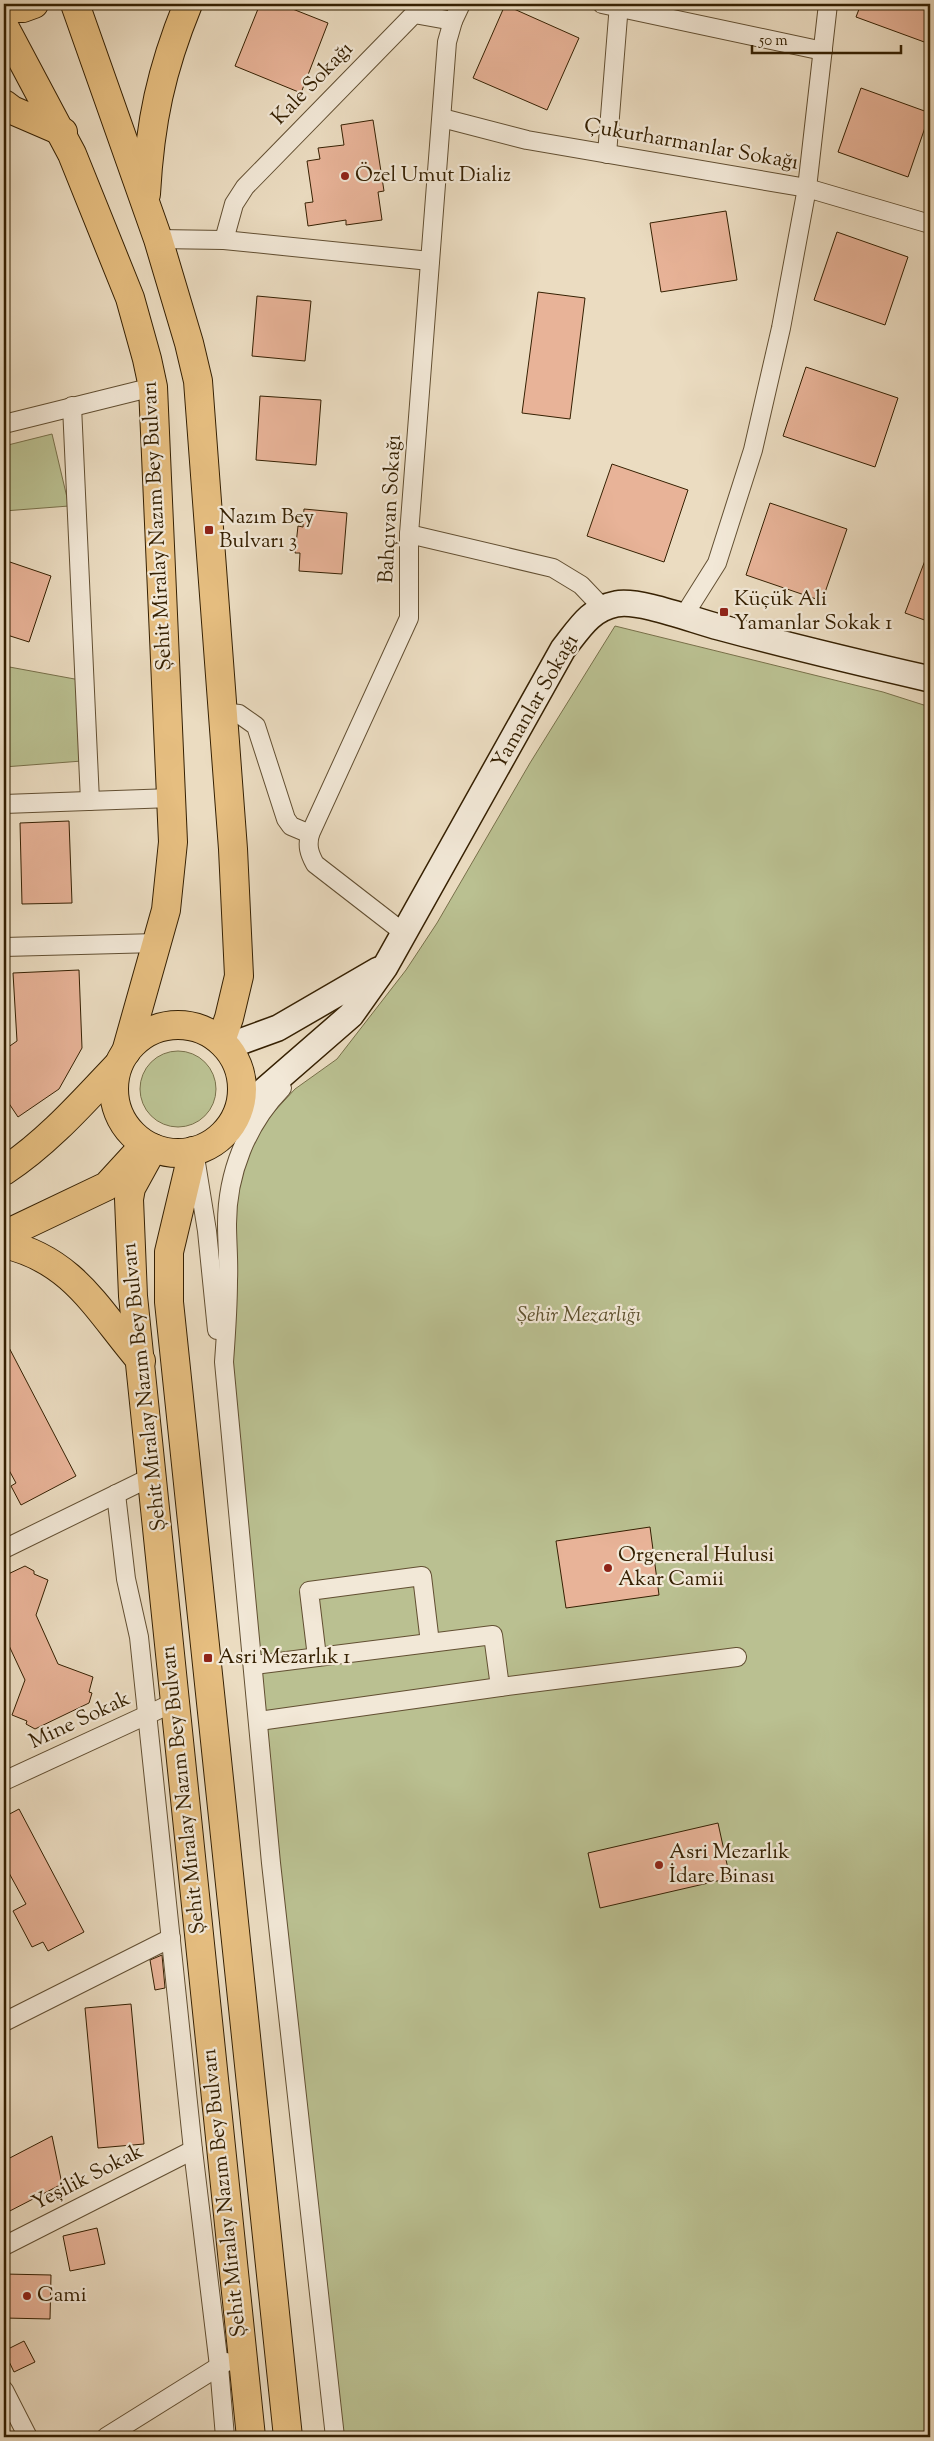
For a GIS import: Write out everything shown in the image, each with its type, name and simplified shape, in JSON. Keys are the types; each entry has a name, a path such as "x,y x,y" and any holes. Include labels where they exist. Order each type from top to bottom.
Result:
{"main road":[{"path":"4,8 23,8 34,4"},
{"path":"75,4 158,239 189,343 198,382 239,976 223,1044"},
{"path":"145,205 154,111 168,53 188,4"},
{"name":"Şehit Miralay Nazım Bey Bulvarı","path":"4,26 63,132 130,298 153,387 173,842 171,879 158,942 122,1058"},
{"path":"4,104 12,110 63,132"},
{"path":"4,1171 16,1164 67,1118 137,1040 151,1031 175,1025 199,1029 223,1044 234,1059 241,1080 241,1094 236,1115 222,1136 194,1151 177,1153 149,1146 124,1123 116,1105 114,1085 122,1058"},
{"path":"4,1235 107,1186 149,1146"},
{"name":"Şehit Miralay Nazım Bey Bulvarı","path":"149,1146 131,1188 129,1199 133,1296 175,1702 230,2359 251,2437"},
{"name":"Şehit Miralay Nazım Bey Bulvarı","path":"194,1151 169,1252 169,1302 288,2437"},
{"path":"4,1244 45,1260 76,1282 90,1296 113,1328 141,1361"}],"street":[{"path":"453,21 461,4"},
{"path":"683,617 717,563 753,450 781,328 807,188 828,4"},
{"path":"607,154 613,5 823,51"},
{"name":"Kale Sokağı","path":"224,240 234,204 244,187 414,9 453,21"},
{"name":"Bahçıvan Sokağı","path":"310,834 407,627 410,607 409,534 447,42 453,21"},
{"name":"Çukurharmanlar Sokağı","path":"442,118 527,140 807,188 930,224"},
{"path":"158,239 224,240 430,261"},
{"path":"4,424 153,387"},
{"path":"72,406 90,801"},
{"path":"409,534 553,568 581,585 602,607 619,603 636,604 930,679"},
{"name":"Yamanlar Sokağı","path":"236,1115 351,1016 385,967 563,649 588,617 602,607"},
{"path":"222,712 239,714 256,726 286,819 291,826 310,834 310,854 315,864 404,933"},
{"path":"4,804 172,798"},
{"path":"4,948 158,942"},
{"path":"223,1044 278,1028 385,967"},
{"path":"293,1066 284,1087 259,1114 250,1129 241,1150 231,1186 227,1223 228,1284 224,1362 254,1665 271,1863 335,2437"},
{"path":"194,1151 207,1231 220,1351 224,1362"},
{"path":"4,1549 153,1476"},
{"path":"116,1494 126,1579 139,1637 193,2150 230,2359 225,2437"},
{"path":"317,1657 309,1591 422,1576 430,1643"},
{"path":"254,1665 493,1635 500,1687"},
{"path":"259,1721 500,1687 737,1657"},
{"name":"Mine Sokak","path":"4,1781 175,1702"},
{"path":"4,2022 171,1938"},
{"name":"Yeşilik Sokak","path":"4,2246 193,2150"},
{"path":"106,2437 230,2359"},
{"path":"4,2390 28,2437"}],"green space":[{"path":"52,434 69,506 4,511 4,446"},
{"name":"Şehir Mezarlığı","path":"615,626 883,692 930,707 930,2437 339,2437 271,1842 224,1256 224,1204 260,1127 295,1089 337,1059 406,970 437,923 530,763"},
{"path":"4,666 80,680 95,760 4,767"},
{"path":"4,817 8,899 4,899"},
{"path":"178,1051 193,1054 205,1062 213,1074 216,1089 213,1104 205,1116 193,1124 178,1127 163,1124 151,1116 143,1104 140,1089 143,1074 151,1062 163,1054"}],"building":[{"path":"260,4 280,4 328,23 301,93 235,66"},
{"path":"861,4 930,4 930,33 927,43 856,17"},
{"path":"505,5 579,38 547,110 473,78"},
{"path":"861,88 930,113 908,177 838,152"},
{"name":"Özel Umut Dializ","path":"373,120 384,191 378,192 382,220 346,225 346,220 308,226 305,203 313,202 307,161 320,159 318,148 344,145 341,125"},
{"path":"726,211 737,280 661,292 650,223"},
{"path":"837,232 908,257 885,325 814,300"},
{"path":"538,292 585,298 570,419 522,413"},
{"path":"257,296 311,301 305,361 252,356"},
{"path":"806,367 898,398 875,467 783,436"},
{"path":"260,396 321,400 316,465 256,460"},
{"path":"612,464 688,490 664,562 587,536"},
{"path":"770,503 847,529 822,601 746,575"},
{"path":"304,509 347,513 342,574 299,571 300,553 295,553 298,526 303,527"},
{"path":"930,550 930,622 905,613"},
{"path":"4,560 51,576 29,642 4,634"},
{"path":"69,821 72,903 22,904 20,823"},
{"path":"79,970 82,1048 59,1089 18,1117 4,1096 4,1050 17,1041 13,973"},
{"path":"4,1338 76,1476 21,1505 11,1486 16,1483 4,1461"},
{"name":"Orgeneral Hulusi Akar Camii","path":"650,1527 659,1595 566,1608 556,1541"},
{"path":"25,1566 34,1571 34,1574 48,1580 36,1615 58,1664 93,1677 89,1692 92,1693 89,1703 35,1729 26,1724 27,1721 12,1715 25,1680 4,1635 4,1576"},
{"path":"19,1809 84,1932 48,1951 43,1942 32,1947 13,1911 26,1904 9,1873 4,1876 4,1817"},
{"name":"Asri Mezarlık İdare Binası","path":"718,1823 730,1878 600,1908 588,1853"},
{"path":"162,1955 165,1988 155,1990 150,1960"},
{"path":"131,2004 144,2144 98,2148 85,2008"},
{"path":"52,2136 62,2184 4,2214 4,2161"},
{"path":"97,2228 105,2264 70,2271 63,2236"},
{"name":"Cami","path":"4,2274 51,2275 50,2319 4,2318"},
{"path":"24,2341 35,2362 14,2372 4,2351"}],"place":[{"name":"Özel Umut Dializ","path":"345,176"},
{"name":"Nazım Bey Bulvarı 3","path":"209,530"},
{"name":"Küçük Ali Yamanlar Sokak 1","path":"724,612"},
{"name":"Orgeneral Hulusi Akar Camii","path":"608,1568"},
{"name":"Asri Mezarlık 1","path":"208,1658"},
{"name":"Asri Mezarlık İdare Binası","path":"659,1865"},
{"name":"Cami","path":"27,2296"}]}
